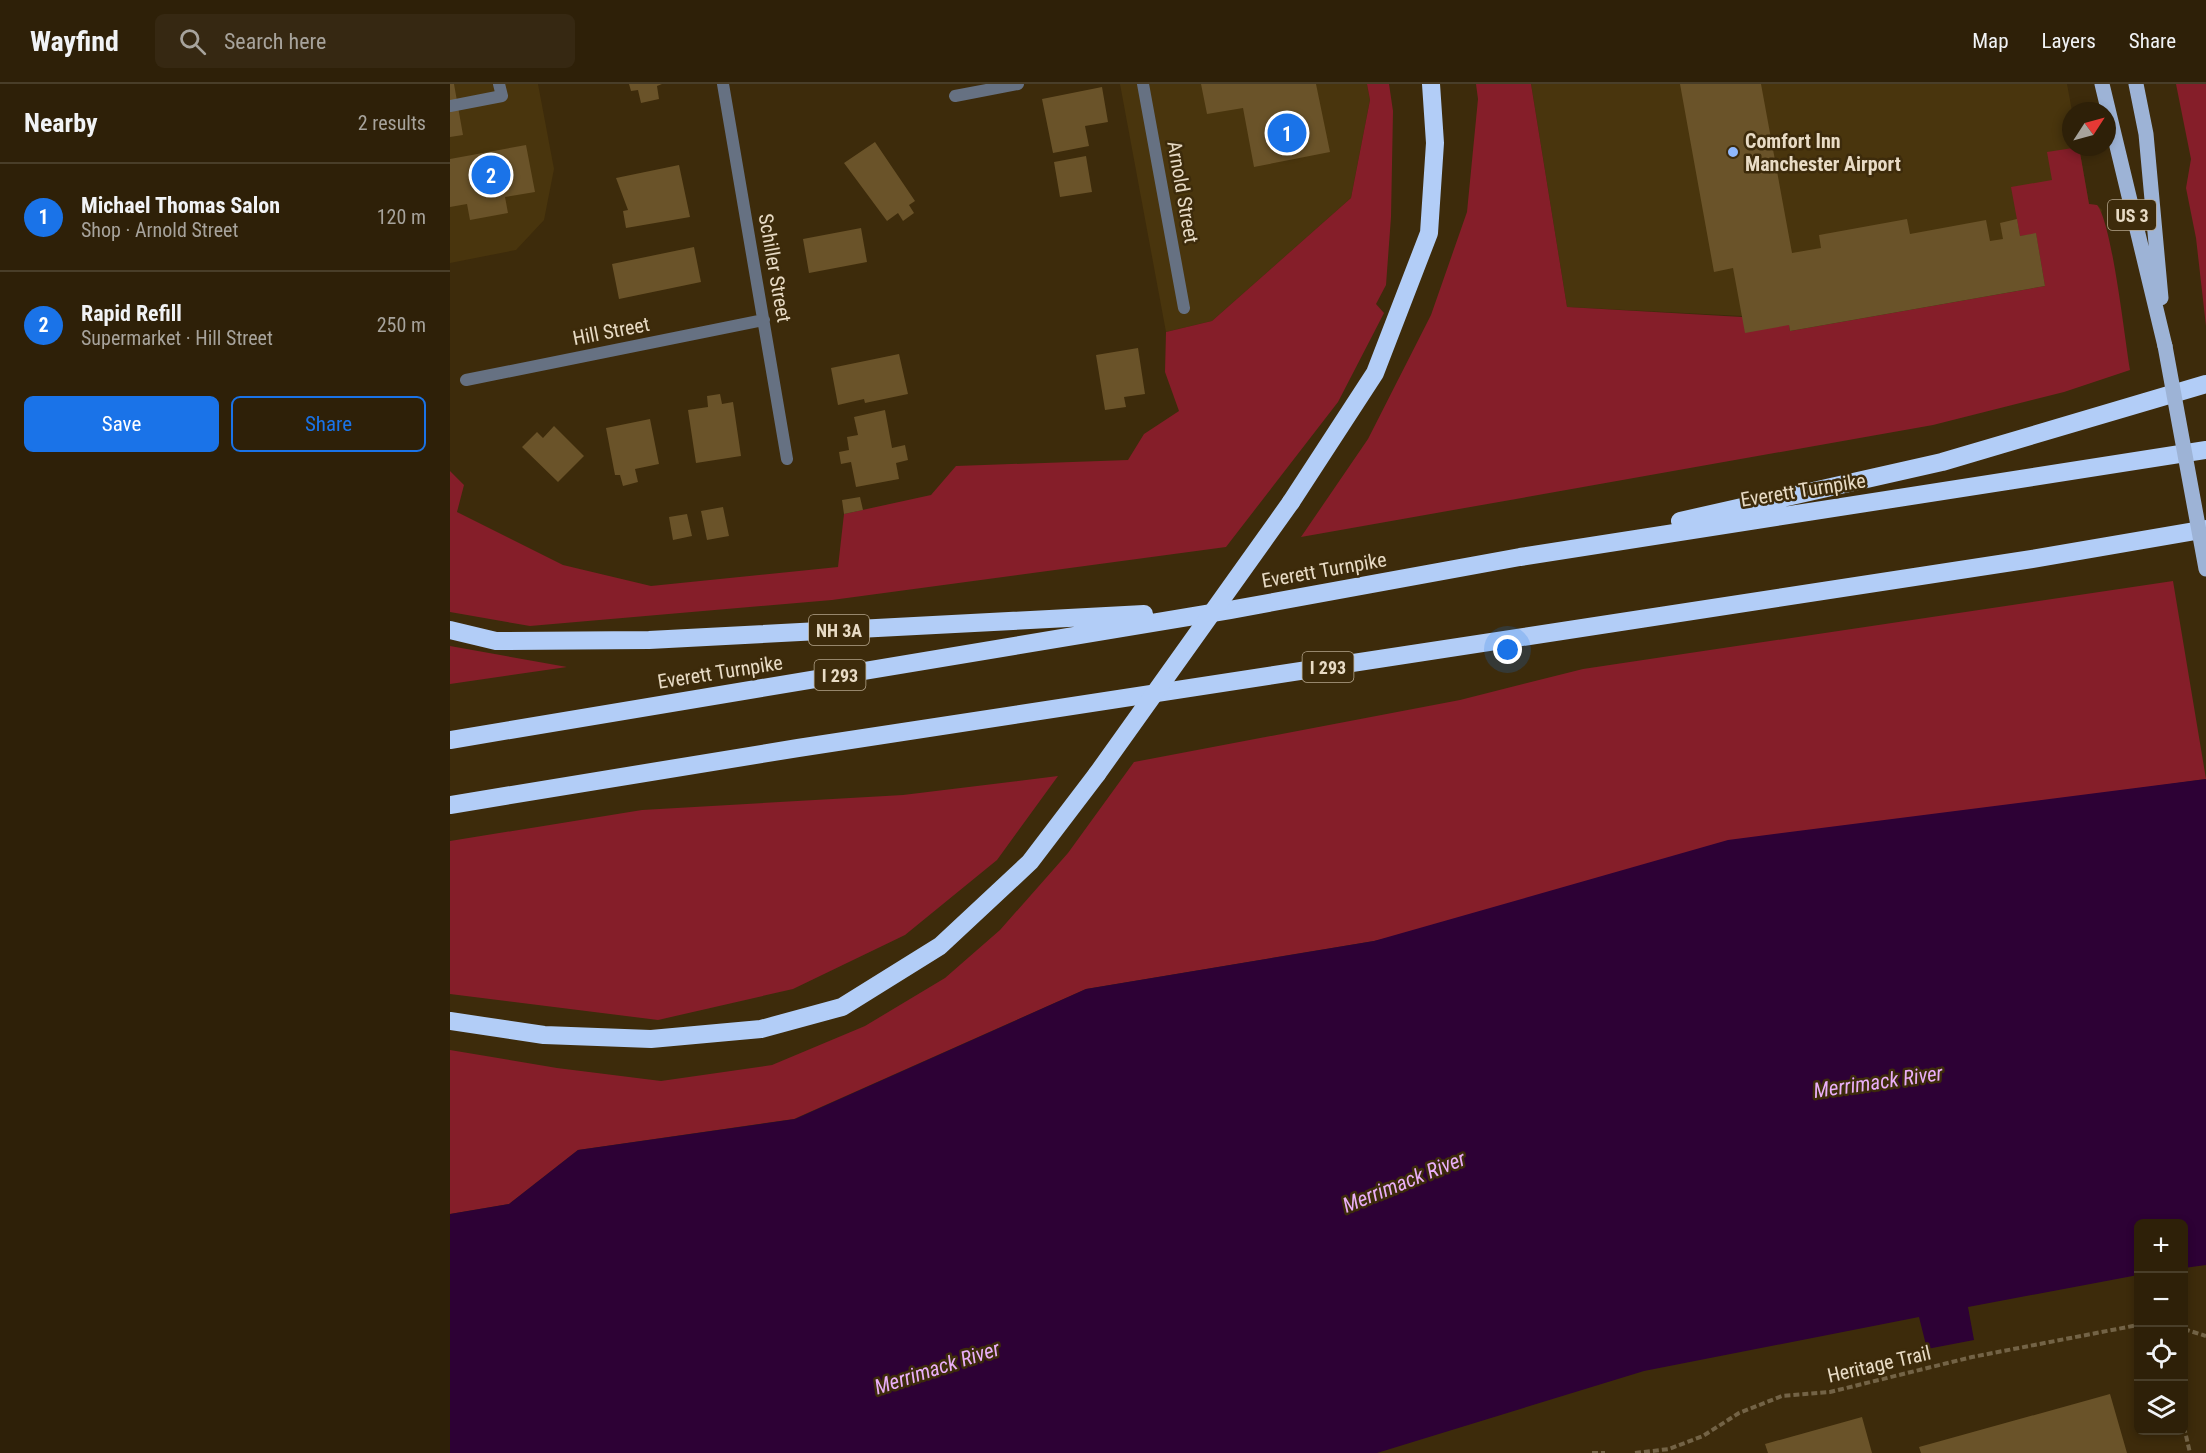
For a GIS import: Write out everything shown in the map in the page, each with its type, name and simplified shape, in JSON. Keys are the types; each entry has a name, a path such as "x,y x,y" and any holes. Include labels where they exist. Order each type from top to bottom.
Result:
{"highway":[{"path":"450,1021 544,1035 651,1039 761,1029 842,1007 940,946 1030,862 1097,774 1291,502 1375,373 1429,233 1435,143 1431,84"},
{"path":"1520,557 1942,462 2206,384"},
{"name":"Everett Turnpike","path":"450,740 1230,610 1520,557 2206,450"},
{"name":"I 293","path":"450,805 798,748 2032,559 2206,529"},
{"name":"NH 3A","path":"450,630 496,641 649,640 1230,610"}],"main road":[{"name":"US 3","path":"2102,84 2165,346 2206,569"},
{"name":"US 3","path":"2136,84 2146,134 2165,346"}],"street":[{"path":"450,106 501,96 499,84"},
{"name":"Schiller Street","path":"723,84 788,459"},
{"path":"955,96 1018,84"},
{"name":"Arnold Street","path":"1143,84 1184,308"},
{"name":"Hill Street","path":"466,380 764,320"}],"path":[{"name":"Heritage Trail","path":"1635,1453 1669,1449 1703,1436 1739,1413 1782,1396 1830,1392 1972,1357 2134,1326"},
{"path":"2188,1330 2206,1336"},
{"path":"2186,1435 2190,1453"},
{"path":"1592,1453 1605,1453"}],"shaded area":[{"path":"450,84 538,84 554,169 544,220 516,250 450,263"},
{"path":"1120,84 1367,84 1370,100 1351,198 1212,321 1166,332"},
{"path":"1367,84 1389,84 1393,111 1391,217 1386,285 1376,304 1384,313 1338,402 1226,547 832,600 530,626 450,612 450,471 464,485 457,512 563,565 651,586 838,567 844,514 931,495 956,466 1128,460 1144,434 1179,411 1165,372 1166,332 1212,321 1351,198 1370,100"},
{"path":"1476,84 1531,84 1567,307 1742,317 1789,325 1790,331 2045,286 2036,234 2020,236 2011,187 2052,180 2047,152 2062,150 2062,156 2081,156 2089,204 2097,205 2108,234 2130,370 2064,392 1933,425 1301,537 1368,439 1431,315 1467,212 1478,99"},
{"path":"1531,84 2067,84 2070,102 2062,102 2062,156 2081,156 2089,204 2097,205 2102,210 2089,278 1790,331 1789,325 1742,316 1567,307"},
{"path":"2176,84 2206,84 2206,326 2196,238 2186,188 2191,159"},
{"path":"2173,581 2206,779 2012,806 1374,941 1086,989 794,1119 578,1150 509,1204 450,1214 450,1050 557,1068 661,1081 772,1065 865,1026 945,978 1000,930 1068,853 1134,762 1460,700 1583,669"},
{"path":"450,646 567,667 450,684"},
{"path":"1058,776 997,860 905,935 793,989 658,1020 450,994 450,841 642,810 903,795"}],"water":[{"name":"Merrimack River","path":"2206,779 2206,1265 2188,1267 2188,1219 2134,1219 2134,1276 1968,1307 1974,1340 1927,1349 1919,1317 1644,1371 1377,1453 450,1453 450,1214 509,1204 578,1150 795,1119 1086,989 1374,941 1728,840"}],"building":[{"path":"450,84 454,84 463,135 450,137"},
{"path":"629,84 662,84 657,86 659,99 641,103 638,90 631,91"},
{"path":"1201,84 1316,84 1330,152 1254,167 1243,108 1207,114"},
{"name":"Comfort Inn Manchester Airport","path":"1680,84 1761,84 1792,253 1821,248 1819,235 1907,219 1910,234 1986,220 1990,241 2003,239 2000,223 2017,219 2020,236 2036,233 2045,286 1790,331 1789,325 1745,333 1733,268 1714,272"},
{"path":"1102,87 1108,122 1085,126 1089,146 1053,153 1042,99"},
{"path":"875,142 915,201 909,205 914,213 903,221 898,213 887,221 844,163"},
{"path":"526,145 535,192 505,197 508,213 470,220 467,204 450,207 450,159"},
{"path":"1086,156 1092,192 1060,197 1054,162"},
{"path":"679,165 690,217 626,228 623,211 628,210 616,178"},
{"path":"861,228 867,262 809,273 803,239"},
{"path":"694,247 701,282 619,299 612,264"},
{"path":"1138,348 1145,394 1124,397 1126,407 1105,410 1096,355"},
{"path":"899,354 908,394 865,403 864,399 838,405 831,368"},
{"path":"720,394 722,404 733,402 741,456 696,463 688,410 708,407 707,396"},
{"path":"885,410 892,448 905,445 908,460 896,463 899,479 856,487 851,462 841,464 839,452 849,450 847,437 858,435 854,417"},
{"path":"650,419 659,464 635,469 638,482 623,486 620,475 615,475 606,428"},
{"path":"554,426 584,456 558,482 522,447 537,432 543,438"},
{"path":"860,497 863,510 844,514 842,500"},
{"path":"723,507 729,536 707,540 701,511"},
{"path":"687,514 692,536 673,540 669,517"},
{"path":"2110,1394 2127,1453 1921,1453 1919,1447"},
{"path":"1862,1417 1872,1453 1768,1453 1765,1444"}],"place":[{"name":"Michael Thomas Salon","path":"1287,133"},
{"name":"Comfort Inn Manchester Airport","path":"1733,152"},
{"name":"Rapid Refill","path":"491,175"}]}
